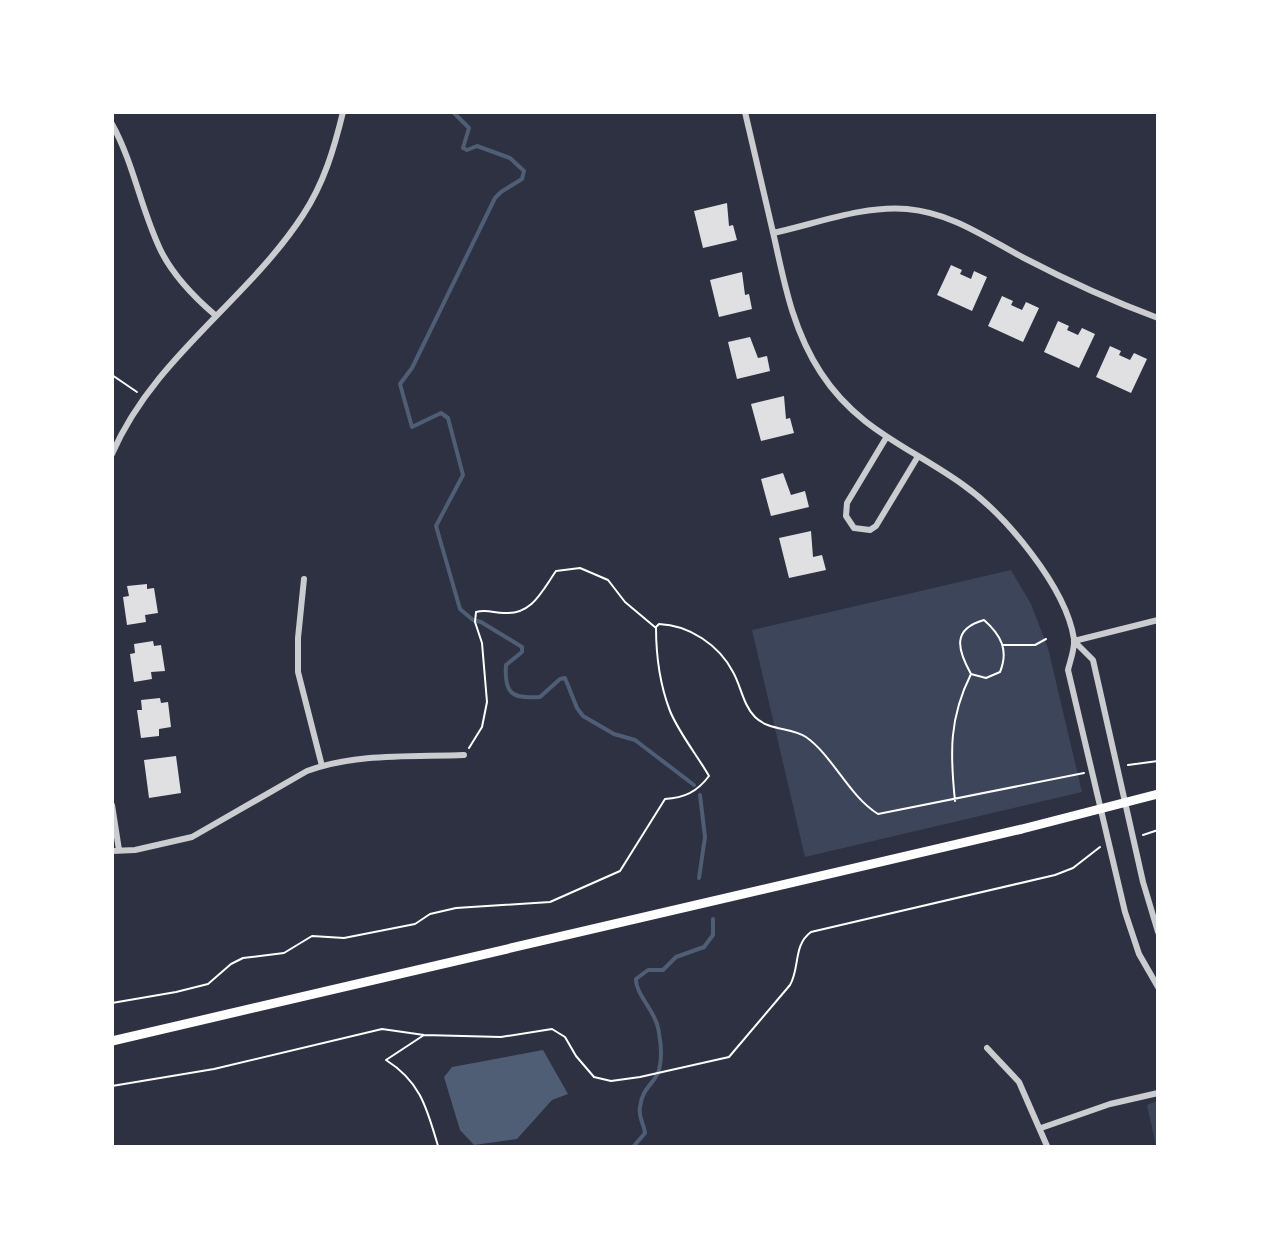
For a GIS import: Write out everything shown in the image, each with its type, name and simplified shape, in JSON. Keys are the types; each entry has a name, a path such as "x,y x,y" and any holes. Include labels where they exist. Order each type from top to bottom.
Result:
{"main road":[{"path":"112,1041 1022,829 1158,794"}],"street":[{"path":"112,454 144,397 214,315 284,241 303,216 325,173 344,112"},
{"path":"745,112 790,305 806,346 821,374 846,405 886,438 962,484 1005,522 1029,550 1067,616 1074,641 1068,670 1125,912 1139,954 1158,987"},
{"path":"112,124 126,149 161,251 177,276 214,315"},
{"path":"773,233 870,211 906,209 935,213 967,226 1085,289 1158,318"},
{"path":"886,438 848,503 846,516 854,528 870,530 876,526 917,458"},
{"path":"304,579 298,638 298,672 322,766"},
{"path":"1074,641 1158,620"},
{"path":"1074,641 1093,660 1158,932"},
{"path":"112,805 116,851 135,850 192,837 308,771 322,766 386,758 464,755"},
{"path":"987,1048 1019,1082 1047,1146"},
{"path":"1041,1128 1110,1104 1158,1093"}],"path":[{"path":"112,375 144,397"},
{"path":"464,755 482,727 487,702 482,643 475,622 476,612 485,609 503,613 517,612 534,604 556,571 580,568 608,580 624,602 656,628"},
{"path":"955,801 951,762 953,720 959,698 970,674 961,651 961,635 968,625 984,620 996,631 1004,645 1005,660 1000,672 986,678 970,674"},
{"path":"112,1003 208,984 231,964 243,958 284,953 312,936 344,938 415,924 441,910 550,902 620,871 665,799 682,798 702,786 709,776 671,713 656,649 656,628 659,624 672,624 695,633 714,648 733,671 755,717 767,725 806,737 864,805 878,814 955,801 1093,771"},
{"path":"1004,645 1035,645 1046,639"},
{"path":"1119,766 1158,761"},
{"path":"1134,837 1158,830"},
{"path":"112,1086 214,1070 382,1029 424,1035 501,1037 552,1029 565,1037 576,1056 594,1077 611,1081 712,1063 729,1057 790,985 796,975 798,951 803,938 811,932 1055,875 1073,868 1096,848 1110,843"},
{"path":"424,1035 386,1060 410,1077 427,1110 438,1146"}],"shaded area":[{"path":"1011,570 1031,604 1048,648 1082,792 805,857 752,630"},
{"path":"543,1050 568,1094 552,1100 517,1139 474,1145 460,1130 444,1077 452,1067"},
{"path":"1157,1101 1158,1146 1156,1146 1147,1105"}],"building":[{"path":"727,203 729,226 733,225 737,240 703,248 694,211"},
{"path":"951,265 962,270 960,274 971,279 974,271 987,277 972,311 937,295"},
{"path":"742,272 745,295 749,294 752,309 719,317 710,280"},
{"path":"1002,296 1013,301 1011,305 1022,310 1026,302 1039,308 1023,342 988,326"},
{"path":"1058,321 1069,326 1067,330 1078,335 1082,328 1095,334 1079,368 1044,352"},
{"path":"750,337 758,358 767,356 770,371 737,379 728,342"},
{"path":"1110,346 1121,351 1119,355 1130,360 1134,353 1147,359 1131,393 1096,377"},
{"path":"784,396 786,419 790,418 794,433 761,441 751,404"},
{"path":"783,473 791,495 805,491 809,507 771,516 761,479"},
{"path":"811,531 813,557 822,555 826,570 789,578 779,538"},
{"path":"147,584 147,589 154,588 158,613 145,615 146,622 127,625 123,597 129,596 127,586"},
{"path":"153,641 154,646 161,645 165,671 151,672 152,679 134,682 130,654 135,653 134,644"},
{"path":"160,698 161,703 168,702 171,727 159,729 159,736 141,738 137,710 142,710 141,700"},
{"path":"176,756 181,793 149,798 144,760"}],"waterway":[{"path":"453,112 469,128 463,148 467,150 477,146 510,158 524,171 522,179 495,198 412,368 400,384 412,427 441,413 448,418 463,475 436,526 460,609 473,620 481,622 522,647 522,652 506,665 508,688 512,693 523,697 540,697 560,679 565,678 577,708 583,716 614,734 635,740 694,785"},
{"path":"699,878 705,837 700,795"},
{"path":"634,1146 645,1133 640,1114 641,1100 657,1075 661,1056 657,1025 639,991 636,979 648,970 663,970 676,957 704,947 713,935 713,919"}]}
